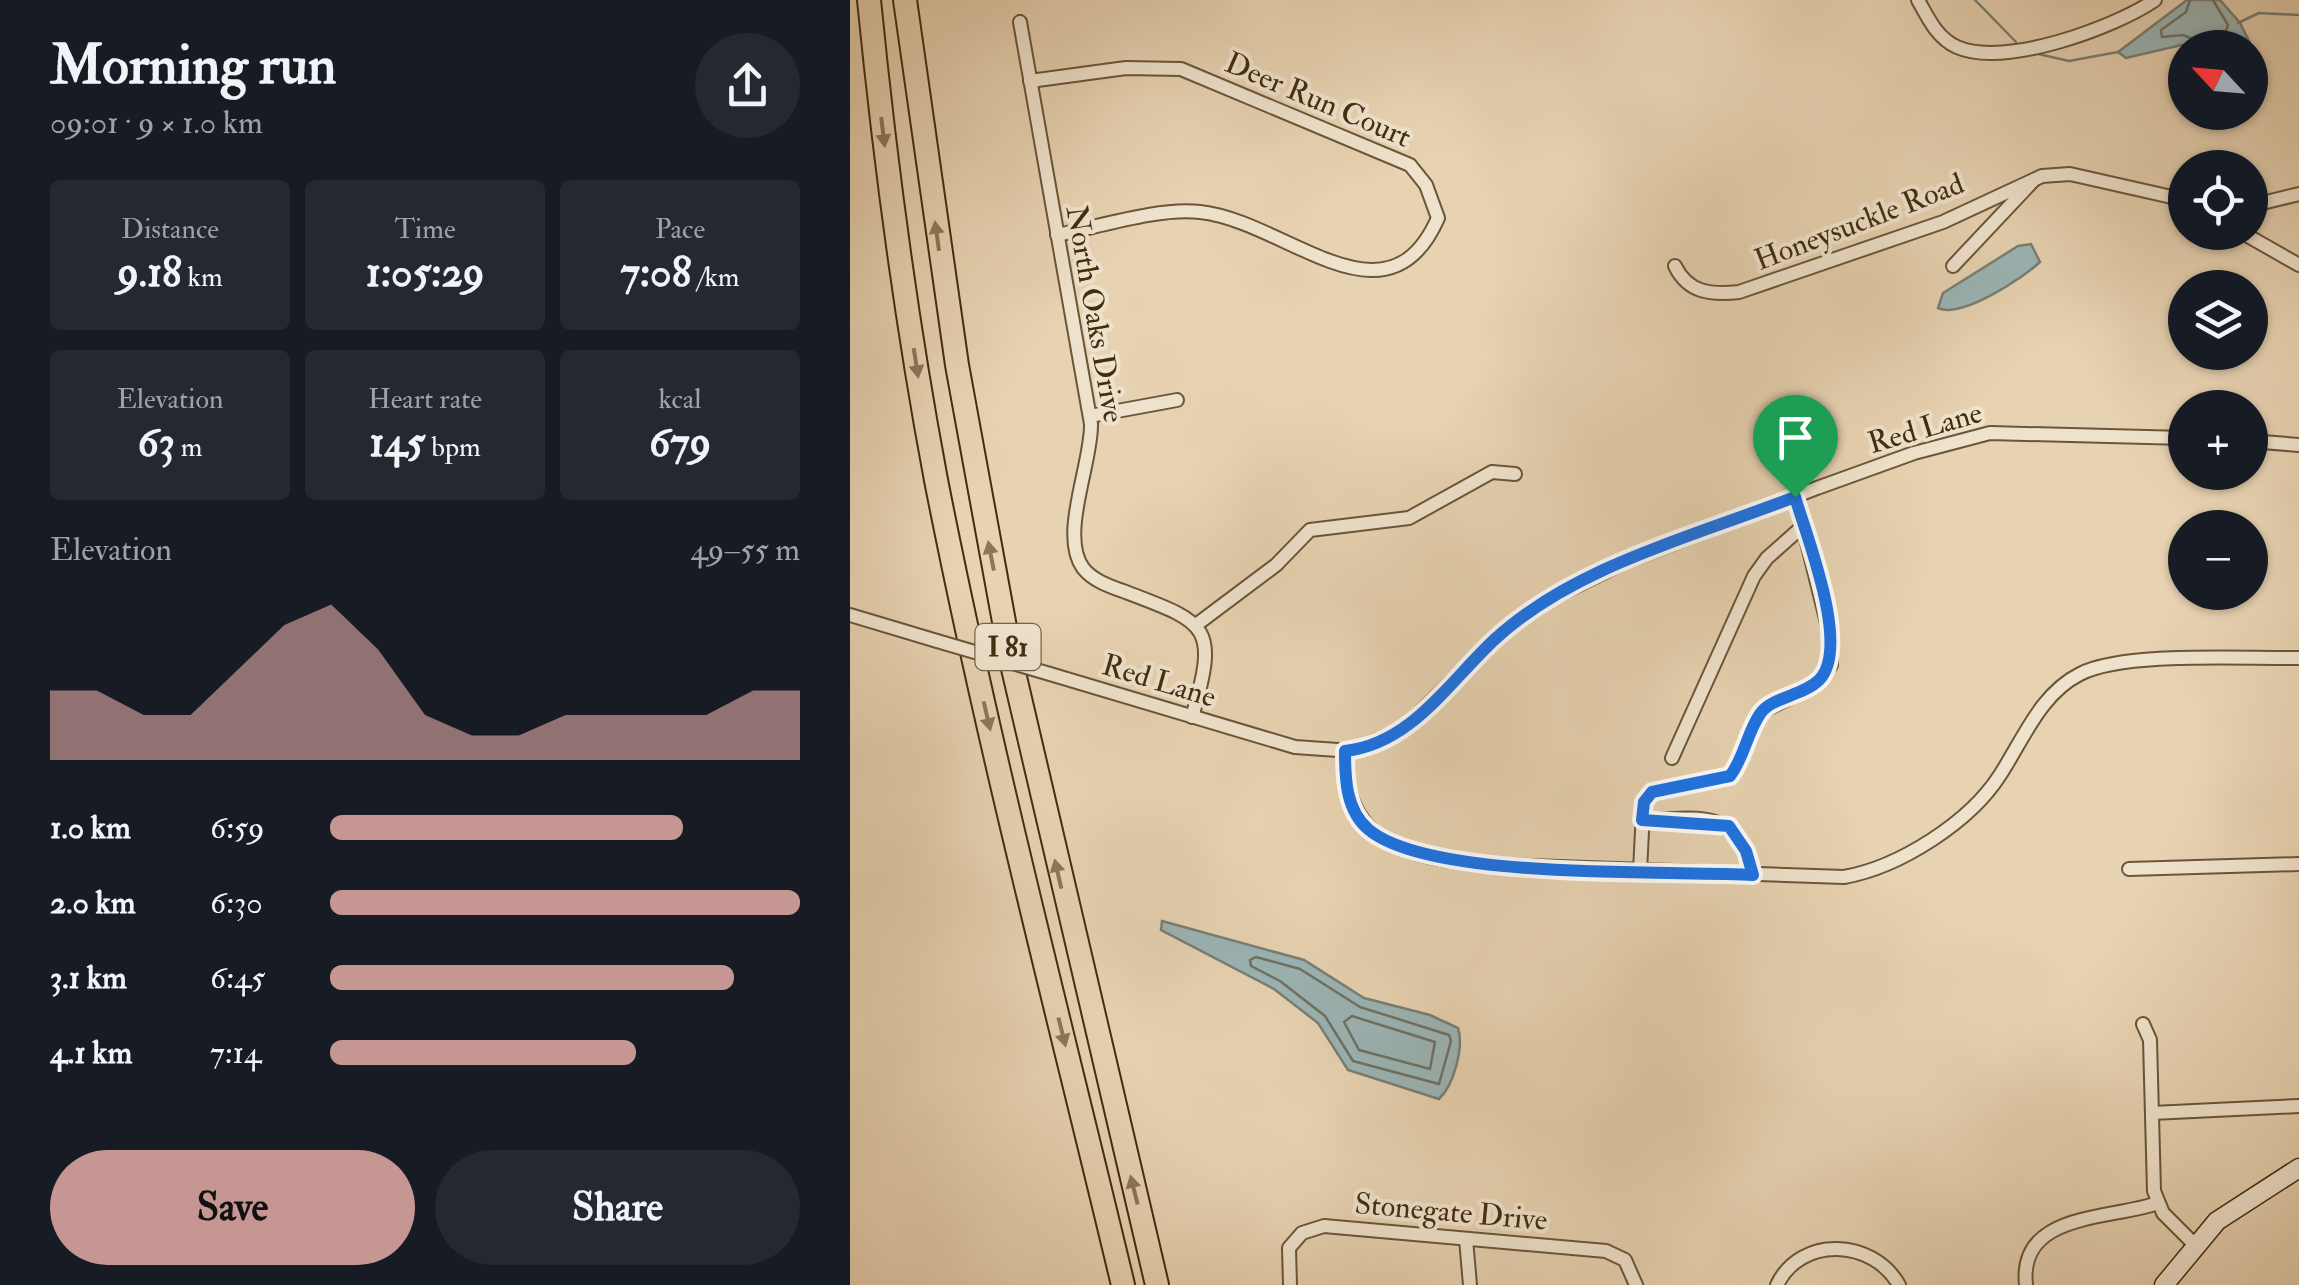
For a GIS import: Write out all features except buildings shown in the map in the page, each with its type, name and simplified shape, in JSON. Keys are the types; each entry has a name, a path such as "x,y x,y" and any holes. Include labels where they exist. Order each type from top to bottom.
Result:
{"highway":[{"name":"I 81","path":"869,0 892,200 936,478 980,688 1122,1285"},
{"name":"I 81","path":"905,0 954,346 993,570 1065,906 1157,1285"}],"street":[{"path":"1918,0 1950,43 1986,53 2094,30 2155,0"},
{"name":"North Oaks Drive","path":"1020,22 1090,416 1092,444 1073,530 1083,568 1102,583 1182,613 1196,625"},
{"name":"Deer Run Court","path":"1030,82 1126,68 1181,69 1410,165 1426,186 1438,218 1419,253 1407,263 1375,273 1243,222 1198,211 1056,235"},
{"name":"Honeysuckle Road","path":"1676,266 1686,284 1707,293 1750,290 1844,253 1943,222 2034,179 2070,174 2168,196"},
{"path":"1953,266 2034,179"},
{"path":"2268,202 2299,194"},
{"path":"2268,247 2299,264"},
{"path":"1090,416 1178,400"},
{"name":"Red Lane","path":"850,616 1294,748 1345,751 1369,747 1402,730 1499,635 1550,599 1624,563 1795,497 1914,453 1990,433 2168,438"},
{"path":"2268,442 2299,445"},
{"path":"1192,717 1208,662 1196,625 1276,565 1310,530 1409,518 1492,472 1515,474"},
{"path":"1640,871 1644,802 1652,792 1730,776 1760,713 1814,686 1831,665 1831,639 1821,589 1795,497"},
{"path":"1672,758 1754,576 1767,558 1803,526"},
{"path":"1345,751 1352,809 1368,829 1402,846 1472,864 1844,877 1873,870 1910,850 1975,806 2048,700 2066,682 2093,669 2141,662 2299,658"},
{"path":"1642,820 1729,826 1746,851 1753,875"},
{"path":"2129,869 2299,864"},
{"path":"2143,1024 2150,1040 2158,1203 2194,1244"},
{"path":"2152,1113 2299,1106"},
{"path":"2164,1285 2194,1244 2253,1194 2299,1168"},
{"path":"2026,1285 2030,1253 2050,1230 2158,1203"},
{"name":"Stonegate Drive","path":"1290,1285 1289,1248 1302,1233 1318,1226 1606,1251 1625,1260 1636,1285"},
{"path":"1466,1239 1470,1285"},
{"path":"1776,1285 1797,1259 1838,1250 1876,1258 1898,1285"}],"water":[{"path":"2187,0 2220,0 2244,30 2168,30 2168,48 2126,58 2118,52"},
{"path":"2031,244 2040,262 2020,277 1961,308 1938,308 1943,293 2018,246"},
{"path":"1162,921 1304,960 1364,998 1430,1015 1458,1028 1459,1055 1449,1085 1439,1099 1348,1070 1318,1023 1274,989 1161,930"}],"waterway":[{"path":"1975,0 2016,42"},
{"path":"2238,23 2259,13 2299,15"},
{"path":"2034,53 2069,61 2118,52"}],"route":[{"path":"1795,497 1821,589 1831,639 1831,665 1814,686 1760,713 1730,776 1718,782 1652,792 1644,802 1642,820 1714,821 1729,826 1746,851 1753,875 1454,862 1379,837 1352,809 1345,751 1369,747 1402,730 1499,635 1531,612 1624,563 1795,497"}]}
